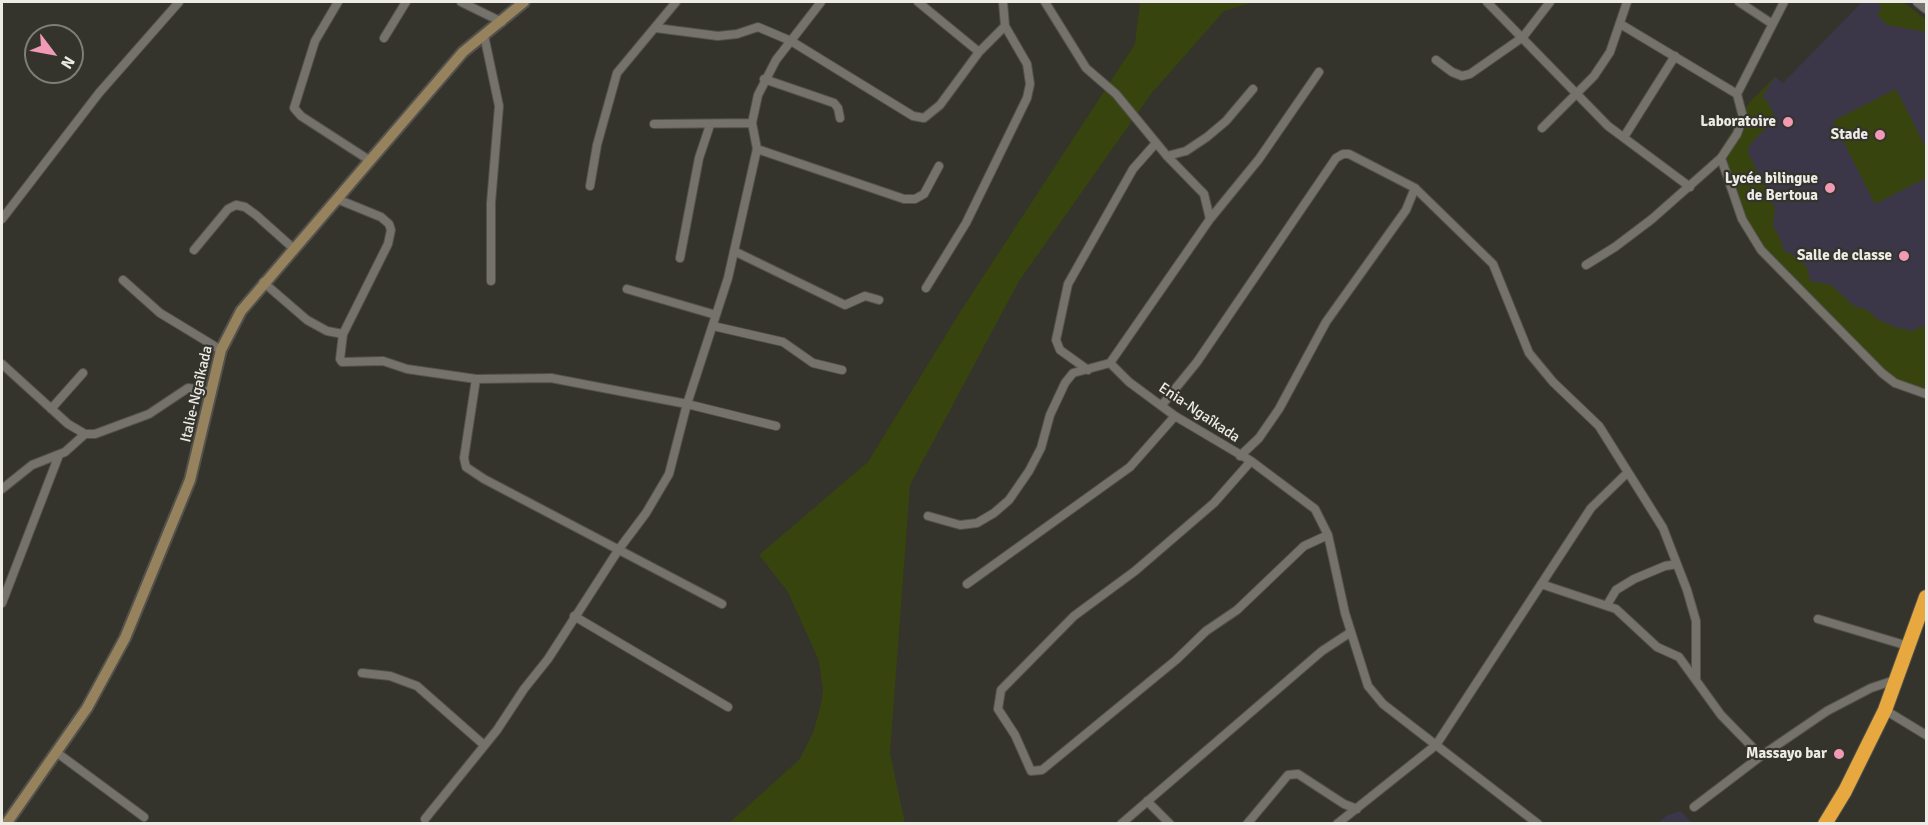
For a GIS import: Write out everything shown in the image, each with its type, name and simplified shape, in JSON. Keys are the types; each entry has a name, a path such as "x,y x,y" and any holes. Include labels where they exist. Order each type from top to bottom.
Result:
{"highway":[{"path":"1825,824 1845,791 1885,710 1926,597"}],"street":[{"path":"2,219 99,93 178,2"},
{"path":"338,2 315,41 294,108 301,116 369,160"},
{"path":"384,38 406,2"},
{"path":"460,2 502,22"},
{"name":"Italie-Ngaîkada","path":"6,824 87,708 125,638 190,480 221,350 241,311 263,282 463,52 524,2"},
{"path":"590,186 597,145 616,73 676,2"},
{"path":"424,819 484,745 548,659 574,616 646,513 669,474 687,404 734,251 757,149 752,123 765,79 821,2"},
{"path":"918,2 979,52"},
{"path":"926,288 966,224 1027,98 1030,84 1027,64 1005,26 1004,2"},
{"path":"1046,2 1086,68 1116,94 1167,156 1204,194 1210,219"},
{"path":"1488,2 1608,126 1690,187"},
{"path":"1436,60 1452,72 1462,76 1470,74 1524,37 1550,2"},
{"path":"1542,128 1577,94 1610,52 1622,25 1628,2"},
{"path":"1740,2 1772,23"},
{"path":"1586,265 1615,248 1690,187 1721,158 1737,134 1743,117 1737,94 1784,2"},
{"path":"1917,2 1926,9"},
{"path":"1622,25 1737,94"},
{"path":"656,28 718,36 737,34 758,27 791,41 913,116 924,118 940,105 979,52 1005,26"},
{"path":"484,35 499,106 491,203 491,280"},
{"path":"1624,137 1675,56"},
{"path":"928,516 960,525 977,523 1009,500 1041,448 1050,415 1065,383 1073,373 1110,363 1210,219 1259,159 1319,72"},
{"path":"765,79 834,103 838,108 840,118"},
{"path":"1167,156 1186,151 1207,137 1226,121 1253,89"},
{"path":"654,124 752,123"},
{"path":"680,258 699,158 710,125"},
{"path":"1088,370 1060,350 1056,340 1068,284 1133,169 1156,143"},
{"path":"757,149 903,199 915,199 924,194 939,165"},
{"path":"1162,405 1197,362 1336,158 1349,154 1415,188 1494,264 1529,352 1553,382 1599,426 1663,528 1696,621 1696,679"},
{"path":"1721,158 1742,219 1761,250 1882,373 1895,383 1926,394"},
{"path":"1240,456 1259,438 1279,409 1326,322 1400,218 1415,188"},
{"path":"337,199 381,217 390,224 391,230 388,244 343,334 340,359 342,362 383,361 406,369 476,379 551,378 687,404 776,426"},
{"path":"194,250 228,209 236,205 251,211 293,248"},
{"path":"734,251 844,305 865,296 879,300"},
{"path":"123,280 160,313 221,350"},
{"path":"263,282 307,320 327,331 343,334"},
{"path":"627,289 716,315"},
{"path":"712,326 783,342 813,363 842,370"},
{"name":"Enia-Ngaîkada","path":"1110,363 1129,382 1175,417 1251,461 1315,509 1328,535 1351,632 1368,686 1383,704 1538,824"},
{"path":"2,364 51,409 85,434 95,434 149,414 188,387 211,392"},
{"path":"51,409 83,373"},
{"path":"476,379 464,458 466,467 484,479 722,604"},
{"path":"967,584 1130,467 1175,417"},
{"path":"2,489 33,465 59,455 85,434"},
{"path":"2,603 59,455"},
{"path":"1251,461 1214,502 1136,571 1074,616 1001,690 998,709 1015,735 1031,771 1042,770 1167,667 1206,631 1237,610 1304,546 1328,535"},
{"path":"1337,824 1436,745 1591,508 1627,473"},
{"path":"1607,605 1616,590 1634,579 1665,566 1677,564"},
{"path":"1541,584 1586,601 1607,605 1626,617 1657,647 1679,657 1721,715 1761,756"},
{"path":"574,616 728,707"},
{"path":"1818,619 1908,646"},
{"path":"1121,824 1322,651 1351,632"},
{"path":"362,673 390,676 417,686 484,745"},
{"path":"1694,807 1761,756 1827,711 1871,688 1897,680"},
{"path":"1885,710 1926,735"},
{"path":"56,752 144,817"},
{"path":"1247,824 1288,775 1298,774 1344,804 1357,809"},
{"path":"1147,801 1170,824"}],"shaded area":[{"name":"Lycée bilingue de Bertoua","path":"1862,2 1903,2 1926,20 1926,389 1875,360 1812,302 1719,152 1749,103 1775,77 1783,83"},
{"path":"1680,811 1692,823 1658,823 1666,816"}],"green space":[{"path":"1140,2 1253,2 1224,11 1151,94 1019,281 910,485 890,753 905,823 728,824 800,759 813,733 823,690 819,661 788,592 759,555 868,462 960,312 1135,44"},
{"path":"1877,2 1903,2 1926,20 1926,32 1888,25 1877,15 1882,8"},
{"path":"1775,77 1762,97 1768,102 1774,115 1770,124 1750,144 1748,152 1775,208 1773,226 1782,242 1783,250 1799,258 1808,269 1810,281 1831,285 1854,306 1867,310 1879,320 1897,328 1915,331 1916,328 1926,326 1926,389 1921,390 1895,382 1761,248 1744,222 1719,152 1749,103"},
{"name":"Stade","path":"1896,89 1926,148 1926,178 1875,204 1833,121"}],"place":[{"name":"Laboratoire","path":"1788,122"},
{"name":"Stade","path":"1880,135"},
{"name":"Lycée bilingue de Bertoua","path":"1830,188"},
{"name":"Salle de classe","path":"1904,256"},
{"name":"Massayo bar","path":"1839,754"}]}
